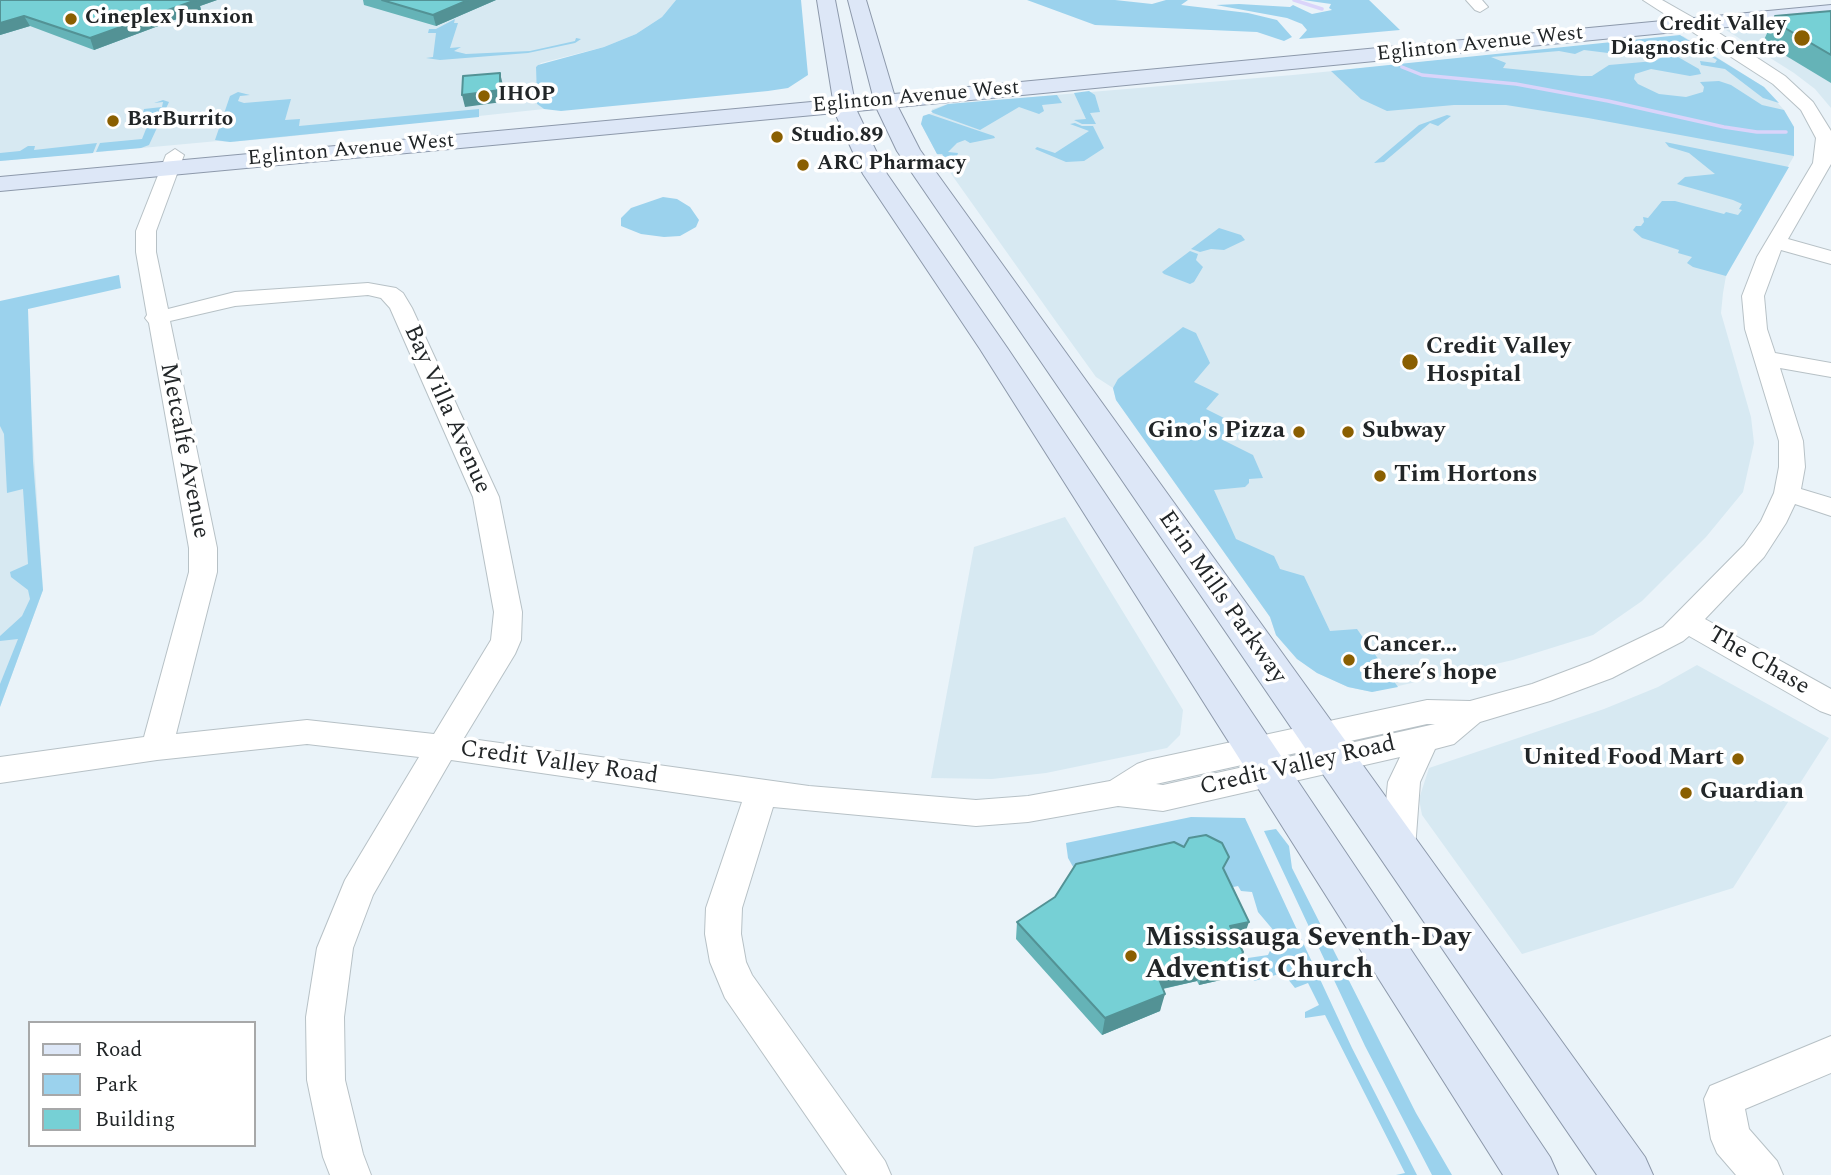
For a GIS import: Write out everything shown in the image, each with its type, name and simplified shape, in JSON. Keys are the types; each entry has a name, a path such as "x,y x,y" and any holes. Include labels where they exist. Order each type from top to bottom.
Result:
{"main road":[{"name":"Erin Mills Parkway","path":"826,0 850,126 875,174 994,349 1532,1175"},
{"name":"Erin Mills Parkway","path":"857,0 883,95 909,151 1627,1175"},
{"name":"Eglinton Avenue West","path":"0,171 172,161 883,95 1324,61 1831,0"},
{"name":"Eglinton Avenue West","path":"1685,19 1831,11"},
{"name":"Eglinton Avenue West","path":"0,184 172,161"}],"street":[{"name":"Credit Valley Road","path":"0,770 158,748 307,733 443,747 761,793 899,809 976,813 1028,809 1118,793 1163,797 1263,761 1327,747 1427,712 1470,713 1539,693 1601,670 1660,643 1686,621 1754,551 1773,523 1787,493 1792,467 1791,441 1756,329 1753,296 1777,242 1825,170 1825,138 1819,123 1807,106 1759,65 1651,0"},
{"name":"Metcalfe Avenue","path":"158,748 202,572 203,548 156,318 146,252 146,231 172,161"},
{"path":"1777,242 1831,258"},
{"name":"Bay Villa Avenue","path":"156,318 235,299 368,289 388,293 395,298 486,497 508,612 506,640 500,654 390,831 357,891 335,948 325,1017 326,1080 344,1157 351,1175"},
{"path":"1765,358 1831,370"},
{"path":"1787,493 1831,507"},
{"name":"The Chase","path":"1686,621 1831,703"},
{"name":"Credit Valley Road","path":"1327,747 1443,735 1470,713"},
{"path":"1398,849 1404,782 1424,739"},
{"path":"761,793 724,908 723,934 728,962 738,985 871,1175"},
{"path":"1763,1175 1731,1139 1724,1098 1831,1054"}],"shaded area":[{"path":"0,0 676,0 662,17 636,34 604,47 541,63 536,67 537,104 544,109 275,138 0,161"},
{"path":"1831,20 1831,108 1815,89 1794,73 1726,30"},
{"name":"Credit Valley Hospital","path":"1683,36 1764,87 1784,110 1794,127 1794,156 1735,257 1726,276 1723,293 1721,313 1751,417 1754,443 1743,492 1706,537 1642,601 1593,635 1513,660 1372,692 1348,687 1317,673 1297,659 1276,635 1270,617 1116,400 1113,388 1096,377 937,154 921,124 923,116 932,113 932,109 948,104 1293,75"},
{"path":"29,378 43,590 0,707 0,385"},
{"path":"1065,517 1183,710 1180,735 1167,748 1046,773 992,779 931,778 974,547"},
{"path":"1697,665 1829,738 1733,888 1522,954 1422,815 1419,799 1429,768 1604,709 1658,687"}],"green space":[{"path":"676,0 801,0 808,75 788,88 768,91 561,111 544,109 537,104 538,65 604,47 636,34 662,17"},
{"path":"1027,0 1115,0 1152,4 1166,0 1188,0 1181,5 1248,13 1277,20 1292,37 1284,41 1257,32 1095,25"},
{"path":"1303,0 1369,0 1400,30 1299,39 1307,30 1302,24 1287,18 1216,5 1293,5 1312,14 1332,10 1329,8 1331,4"},
{"path":"455,19 454,23 458,23 450,48 461,47 454,51 466,54 530,51 575,41 576,38 581,39 575,43 528,53 440,60 426,58 433,57 436,33 428,33 429,29 436,29"},
{"path":"1680,35 1764,87 1779,103 1763,98 1725,69 1701,65 1700,61 1715,63 1717,60 1694,47 1650,42 1622,44 1608,53 1584,50 1575,54 1559,51 1491,57 1506,63 1503,68 1592,76 1609,65 1655,61 1664,56 1678,57 1699,69 1701,74 1690,76 1651,69 1635,74 1634,79 1638,84 1659,94 1686,97 1703,92 1704,87 1700,82 1719,81 1731,85 1762,105 1784,110 1794,127 1794,156 1506,105 1454,105 1387,111 1361,99 1331,71"},
{"path":"1089,91 1095,95 1100,112 1090,113 1096,124 1082,124 1074,120 1086,119 1074,93"},
{"path":"238,92 250,95 240,96 238,101 244,103 291,99 285,120 300,119 299,126 479,109 479,117 230,142 215,140 230,96"},
{"path":"1057,95 1062,103 1042,105 1044,111 1039,114 1019,107 980,130 931,111 948,104"},
{"path":"163,100 169,102 149,145 96,152 100,143 142,139 148,124 140,124 144,109 162,107 163,102 154,103"},
{"path":"929,114 995,138 970,143 965,140 957,143 948,152 958,153 957,156 944,157 937,154 921,124 923,116"},
{"path":"1451,116 1438,126 1430,123 1384,162 1374,163 1419,125"},
{"path":"1070,124 1093,126 1104,148 1084,161 1066,162 1035,149 1037,147 1055,153 1089,131"},
{"path":"1665,142 1789,167 1726,276 1693,267 1687,263 1692,257 1642,238 1633,230 1636,226 1641,226 1643,217 1648,218 1662,201 1675,201 1724,214 1726,212 1738,215 1742,210 1739,209 1742,204 1733,200 1677,184 1685,177 1715,174 1689,153 1669,147"},
{"path":"97,143 93,153 0,161 0,153 20,151 28,146 35,146 34,150"},
{"path":"663,197 677,199 690,207 699,220 696,227 680,236 664,237 641,234 621,226 621,218 631,208"},
{"path":"1219,228 1241,235 1245,240 1224,250 1200,252 1191,249"},
{"path":"1190,251 1198,254 1196,260 1203,267 1194,282 1190,284 1162,272"},
{"path":"119,275 121,288 28,309 33,461 43,590 0,707 0,684 18,639 0,641 0,636 22,616 30,599 28,590 11,577 10,572 28,564 23,489 7,493 4,434 0,426 0,301"},
{"path":"1183,327 1196,333 1210,363 1194,382 1219,394 1206,409 1232,422 1221,439 1253,455 1263,478 1249,479 1245,487 1214,490 1236,539 1274,556 1280,569 1304,576 1330,631 1357,629 1398,687 1372,692 1348,687 1317,673 1297,659 1276,635 1270,617 1116,400 1113,388 1118,379"},
{"path":"1191,817 1245,818 1352,1048 1417,1175 1396,1175 1405,1173 1325,1015 1305,1018 1305,1012 1319,1005 1308,983 1295,988 1283,973 1254,981 1246,964 1248,958 1268,955 1276,938 1274,931 1258,912 1252,892 1241,891 1238,886 1220,890 1076,872 1068,858 1066,843"},
{"path":"1276,829 1289,846 1292,868 1416,1113 1452,1175 1432,1175 1365,1046 1264,831"}],"building":[{"path":"0,0 196,0 90,38 24,16 0,23"},
{"path":"382,0 468,0 433,15"},
{"path":"1831,11 1831,55 1773,21 1779,19 1775,16"},
{"path":"500,73 500,90 462,95 463,76"},
{"name":"Mississauga Seventh-Day Adventist Church","path":"1206,835 1222,843 1229,857 1223,868 1249,922 1230,926 1243,952 1239,960 1204,968 1202,964 1157,974 1165,994 1105,1018 1017,922 1055,897 1076,864 1174,842 1184,847 1189,838"}],"waterway":[{"path":"1294,0 1322,9"},
{"path":"1402,67 1422,75 1516,84 1608,101 1724,127 1757,132 1786,132"}],"place":[{"name":"Cineplex Junxion","path":"71,19"},
{"name":"Credit Valley Diagnostic Centre","path":"1802,38"},
{"name":"IHOP","path":"484,96"},
{"name":"BarBurrito","path":"113,121"},
{"name":"Studio.89","path":"777,137"},
{"name":"ARC Pharmacy","path":"803,165"},
{"name":"Credit Valley Hospital","path":"1410,362"},
{"name":"Gino's Pizza","path":"1299,432"},
{"name":"Subway","path":"1348,432"},
{"name":"Tim Hortons","path":"1380,476"},
{"name":"Cancer… there’s hope","path":"1349,660"},
{"name":"United Food Mart","path":"1738,759"},
{"name":"Guardian","path":"1686,793"},
{"name":"Mississauga Seventh-Day Adventist Church","path":"1131,956"}]}
